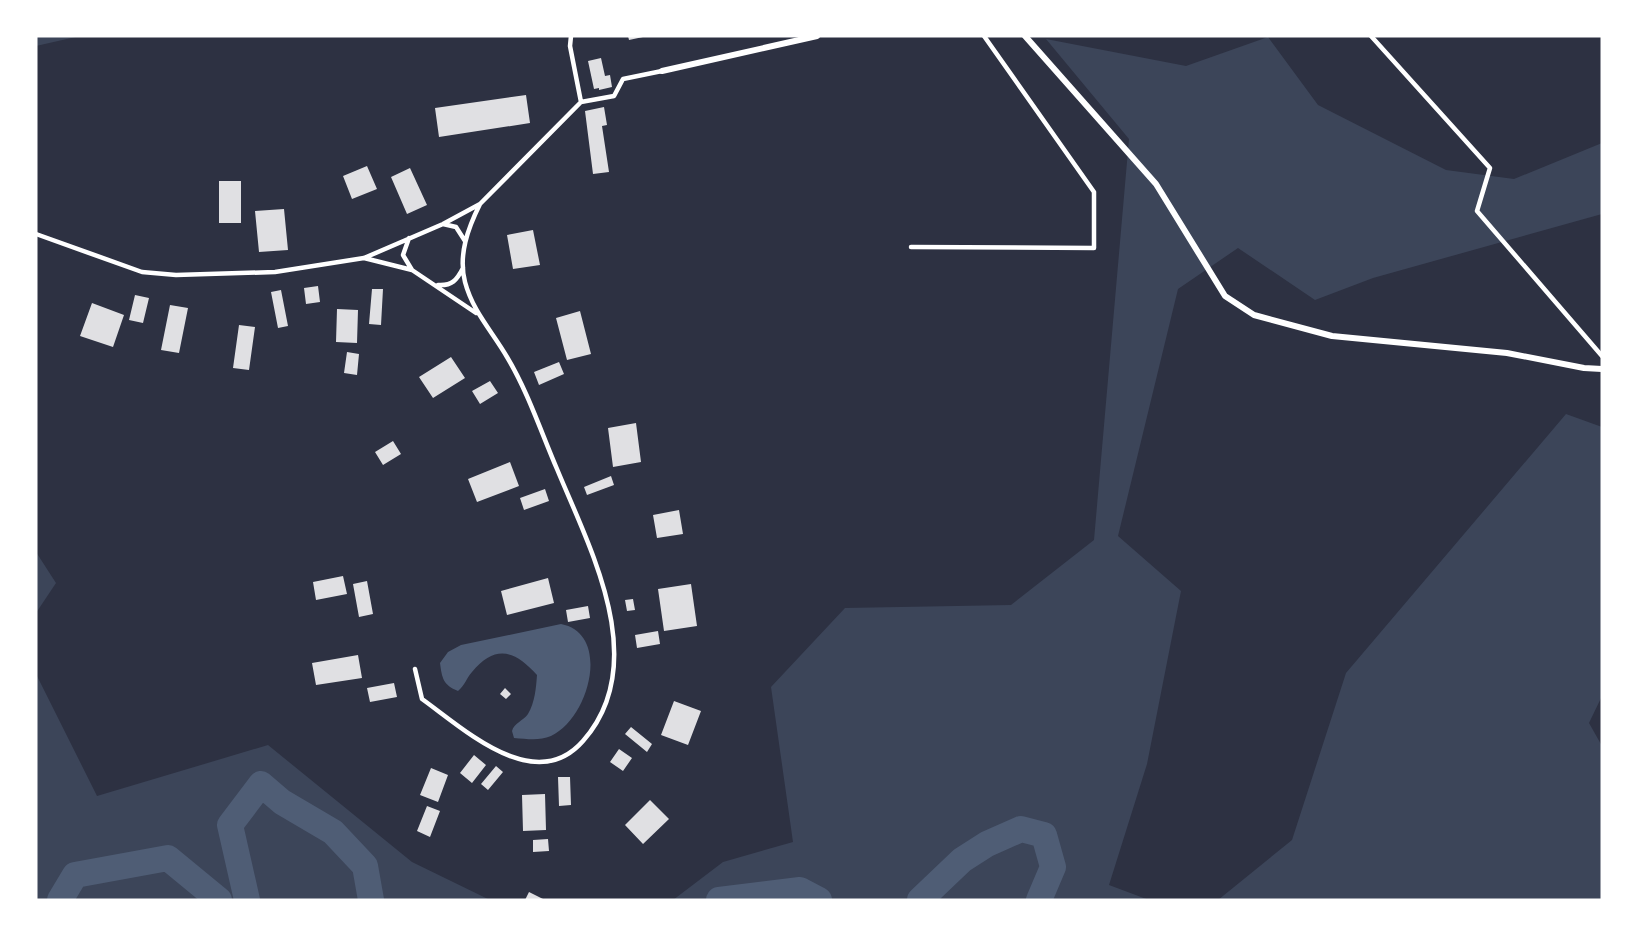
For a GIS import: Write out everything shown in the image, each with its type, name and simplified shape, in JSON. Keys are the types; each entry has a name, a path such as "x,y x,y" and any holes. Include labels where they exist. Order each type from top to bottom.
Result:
{"street":[{"path":"662,71 817,36"},
{"path":"1025,36 1156,183 1225,296 1254,315 1332,336 1507,353 1584,369 1602,369"}],"lane":[{"path":"572,36 570,46 581,102"},
{"path":"911,247 1094,248 1094,192 984,36"},
{"path":"1371,36 1490,168 1477,211 1602,356"},
{"path":"36,234 142,272 176,275 275,272 364,258 443,224 480,204 581,102 614,96 623,79 662,71"},
{"path":"415,669 422,699 486,744 518,761 547,762 574,752 593,730 611,691 614,649 609,610 595,560 522,387 507,357 477,313 465,281 464,267 469,228 480,204"},
{"path":"443,224 456,227 466,244"},
{"path":"409,238 404,245 404,255 412,270"},
{"path":"364,258 412,270 477,313"},
{"path":"435,284 447,285 455,281 464,267"}],"shaded area":[{"path":"36,36 80,36 36,46"},
{"path":"1268,37 1318,105 1446,170 1514,179 1602,143 1602,214 1373,278 1315,300 1238,248 1178,289 1118,536 1181,591 1147,764 1109,885 1149,900 673,900 723,862 793,842 771,687 845,608 1011,605 1094,540 1129,139 1046,39 1186,66"},
{"path":"1566,414 1602,427 1602,696 1589,723 1602,746 1602,900 1218,900 1292,840 1346,673"},
{"path":"36,552 56,583 36,613"},
{"path":"561,624 577,631 586,643 590,659 589,677 576,713 564,727 547,738 514,738 513,728 528,714 536,690 537,675 521,660 505,654 489,657 480,663 458,691 444,680 440,663 448,652 461,645"},
{"path":"36,674 97,796 268,745 412,862 490,900 36,900"}],"building":[{"path":"628,36 643,36 643,37 629,40"},
{"path":"601,58 605,76 610,75 612,87 599,90 599,88 594,89 588,61"},
{"path":"526,95 530,123 439,137 435,108"},
{"path":"604,107 607,125 602,126 609,172 593,174 585,111"},
{"path":"367,166 377,189 352,199 343,176"},
{"path":"410,168 427,205 407,214 391,177"},
{"path":"219,181 241,181 241,223 219,223"},
{"path":"284,209 288,250 259,252 255,211"},
{"path":"533,230 540,265 513,269 507,235"},
{"path":"318,286 320,302 306,304 304,288"},
{"path":"372,289 383,289 381,325 369,324"},
{"path":"281,290 288,326 278,328 271,292"},
{"path":"135,295 149,298 143,323 129,320"},
{"path":"92,303 124,315 113,347 80,336"},
{"path":"170,305 188,308 179,353 161,350"},
{"path":"337,309 358,310 357,343 336,342"},
{"path":"580,311 591,354 567,360 556,318"},
{"path":"239,325 255,327 249,370 233,368"},
{"path":"347,352 359,354 357,375 344,373"},
{"path":"451,357 465,378 433,398 419,377"},
{"path":"559,362 564,374 539,385 534,372"},
{"path":"490,381 498,393 480,404 472,391"},
{"path":"636,423 641,462 613,467 608,428"},
{"path":"393,441 401,454 383,465 375,452"},
{"path":"510,462 519,486 477,502 468,479"},
{"path":"611,476 614,485 587,495 584,487"},
{"path":"545,489 549,501 524,510 520,498"},
{"path":"679,510 683,534 657,538 653,515"},
{"path":"343,576 347,594 316,600 313,582"},
{"path":"548,578 554,603 507,615 501,591"},
{"path":"367,581 373,614 359,617 353,584"},
{"path":"691,584 697,626 664,631 658,589"},
{"path":"633,599 635,610 627,611 625,600"},
{"path":"588,606 590,618 568,622 566,610"},
{"path":"658,631 660,644 637,648 635,635"},
{"path":"358,655 362,678 316,685 312,663"},
{"path":"394,683 397,697 370,702 367,688"},
{"path":"505,688 511,694 506,699 500,694"},
{"path":"674,701 701,711 688,745 661,735"},
{"path":"631,727 652,744 647,752 625,734"},
{"path":"619,749 632,758 623,771 610,762"},
{"path":"474,755 486,765 472,783 460,773"},
{"path":"496,766 503,772 488,790 481,784"},
{"path":"431,768 448,775 438,802 420,795"},
{"path":"558,777 570,777 571,805 559,806"},
{"path":"545,794 546,830 523,831 522,795"},
{"path":"650,800 669,819 643,844 625,825"},
{"path":"427,806 440,811 430,837 417,831"},
{"path":"548,839 549,851 533,852 533,840"},
{"path":"529,892 545,900 525,900"}],"waterway":[{"path":"247,900 230,825 261,784 282,802 333,832 365,866 371,900"},
{"path":"920,900 962,860 987,844 1021,829 1044,835 1053,867 1039,900"},
{"path":"60,900 75,875 168,858 219,900"},
{"path":"719,900 800,890 819,900"}]}
